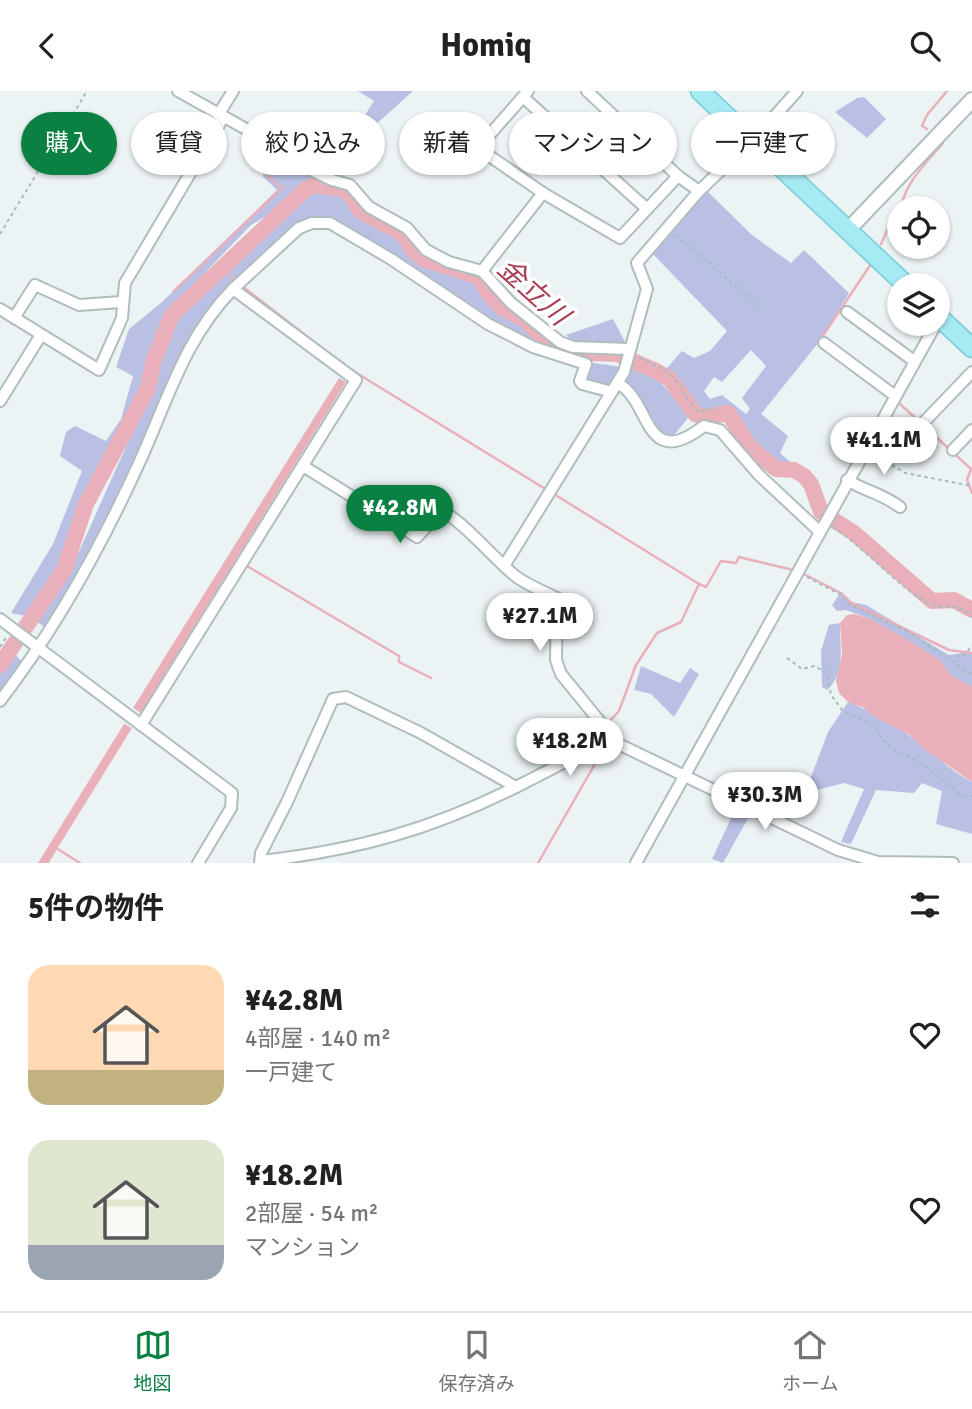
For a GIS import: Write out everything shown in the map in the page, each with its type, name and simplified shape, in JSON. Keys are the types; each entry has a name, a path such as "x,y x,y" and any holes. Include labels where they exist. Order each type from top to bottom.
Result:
{"main road":[{"path":"700,91 722,112"},
{"path":"789,175 893,273"},
{"path":"950,329 972,348"}],"street":[{"path":"178,91 212,112"},
{"path":"222,112 233,91"},
{"path":"587,91 678,176 699,191"},
{"path":"778,112 797,91"},
{"path":"495,128 525,94 648,209"},
{"path":"848,230 970,106"},
{"path":"227,120 262,138 280,155 332,180 350,185 369,207 407,228 426,250 449,262 482,271 511,303 560,342 573,347 628,349"},
{"path":"495,160 543,193 620,238 678,176"},
{"path":"0,309 99,370 122,318 121,302 125,283 187,175"},
{"path":"504,566 626,365 628,349 647,289 637,263 715,175"},
{"path":"482,271 543,193"},
{"path":"0,701 94,556 140,461 186,353 207,318 233,289 299,228 312,223 330,223 391,259 488,324 533,347 586,364 580,381 582,384 630,392 642,419 660,439 673,443 691,436 704,426 720,430 759,475 821,528"},
{"path":"14,318 35,285 79,305 121,302"},
{"path":"136,720 303,466 356,380 233,289"},
{"path":"846,312 914,361"},
{"path":"0,401 41,335"},
{"path":"636,863 928,336"},
{"path":"824,343 894,395"},
{"path":"924,422 972,372"},
{"path":"953,450 972,429"},
{"path":"303,466 417,537 440,512 445,512 459,520 469,535 517,577 557,598 556,660 561,674 605,728 606,738"},
{"path":"847,480 863,489 878,491 900,507"},
{"path":"0,619 232,793 231,808 198,863"},
{"path":"516,787 421,733 346,697 338,696 333,699 261,853 260,862 328,853 378,841 472,810 577,758 606,738"},
{"path":"606,738 858,859 878,862 953,863"}],"path":[{"path":"0,234 87,91"},
{"path":"668,227 758,305"},
{"path":"628,349 643,361 668,372 681,386 690,405 699,412 718,408"},
{"path":"864,448 905,473 972,486"},
{"path":"821,528 829,524 848,537 934,606 949,605 963,609 972,617"},
{"path":"796,572 841,595 848,604 907,631 972,675"},
{"path":"948,657 965,655 972,645"},
{"path":"787,658 803,669 814,666 827,673 831,695 843,711 875,726 881,739 897,752 943,777 962,795 972,796"}],"shaded area":[{"path":"358,91 413,91 385,116 385,112 367,112 374,101"},
{"path":"864,97 886,119 867,138 835,112 857,98"},
{"path":"315,175 285,205 251,225 170,309 149,357 143,389 77,520 61,567 31,617 11,613 53,544 82,471 60,456 66,432 75,426 106,441 121,419 133,376 116,367 129,329 162,302 277,190 262,176"},
{"path":"705,189 752,235 791,263 804,250 849,293 819,342 761,414 788,436 780,453 794,465 777,465 764,454 751,441 738,417 729,409 700,411 667,368 682,351 694,358 710,351 727,331 651,252","holes":["751,350 766,366 742,398 750,409 746,414 722,395 710,399 704,391 714,377 722,382"]},
{"path":"313,190 346,195 361,219 384,226 400,236 408,251 428,267 476,280 495,307 531,329 544,347 490,323 332,220 299,224 208,308 175,367 91,554 46,628 36,621 78,554 153,386 157,357 177,312"},
{"path":"613,319 625,342 573,342 566,335"},
{"path":"593,363 650,375 678,402 688,418 670,440 648,418 634,388 618,379 610,388 584,378"},
{"path":"339,378 346,382 141,713 133,708"},
{"path":"841,592 852,602 866,605 949,655 969,652 972,655 972,687 950,675 941,661 870,619 846,610 837,611 832,605"},
{"path":"854,614 870,619 916,645 941,661 950,675 972,687 972,782 924,749 910,735 876,718 864,708 848,702 839,693 836,681 842,655 840,623 847,615"},
{"path":"840,623 840,667 827,690 822,687 821,651 829,625"},
{"path":"15,654 23,663 0,694 0,674"},
{"path":"641,666 680,683 690,668 699,674 674,717 651,694 634,690"},
{"path":"848,702 898,727 972,782 972,834 936,824 942,791 922,783 914,793 876,790 851,844 841,842 864,789 844,783 805,793 828,732"},
{"path":"124,724 132,728 49,863 38,863"},
{"path":"737,806 751,813 723,863 712,859"}],"waterway":[{"path":"927,129 922,126 927,115 947,91"},
{"path":"904,196 912,180 943,143"},
{"path":"174,291 282,188 266,175"},
{"name":"金立川","path":"0,665 64,570 86,504 148,388 154,359 172,315 306,189 316,185 342,189 350,194 360,211 403,234 412,249 423,259 479,277 502,308 526,320 549,345 563,352 617,354 670,379 695,414 705,417 728,413 749,446 776,469 794,470 804,476 811,484 821,512 854,533 932,601 954,600 972,610"},
{"path":"881,244 887,231"},
{"path":"820,340 871,264"},
{"path":"221,268 235,280"},
{"path":"242,286 336,359"},
{"path":"350,369 547,490"},
{"path":"899,403 971,469 967,480 972,493"},
{"path":"554,494 699,584"},
{"path":"609,726 609,722 619,711 636,665 657,633 681,622 699,584 706,587 721,561 736,563 739,557 793,570"},
{"path":"247,566 399,656 399,662 431,678"},
{"path":"802,573 841,593 851,603 949,650 972,653"},
{"path":"538,863 607,743"},
{"path":"56,848 80,863"}]}
